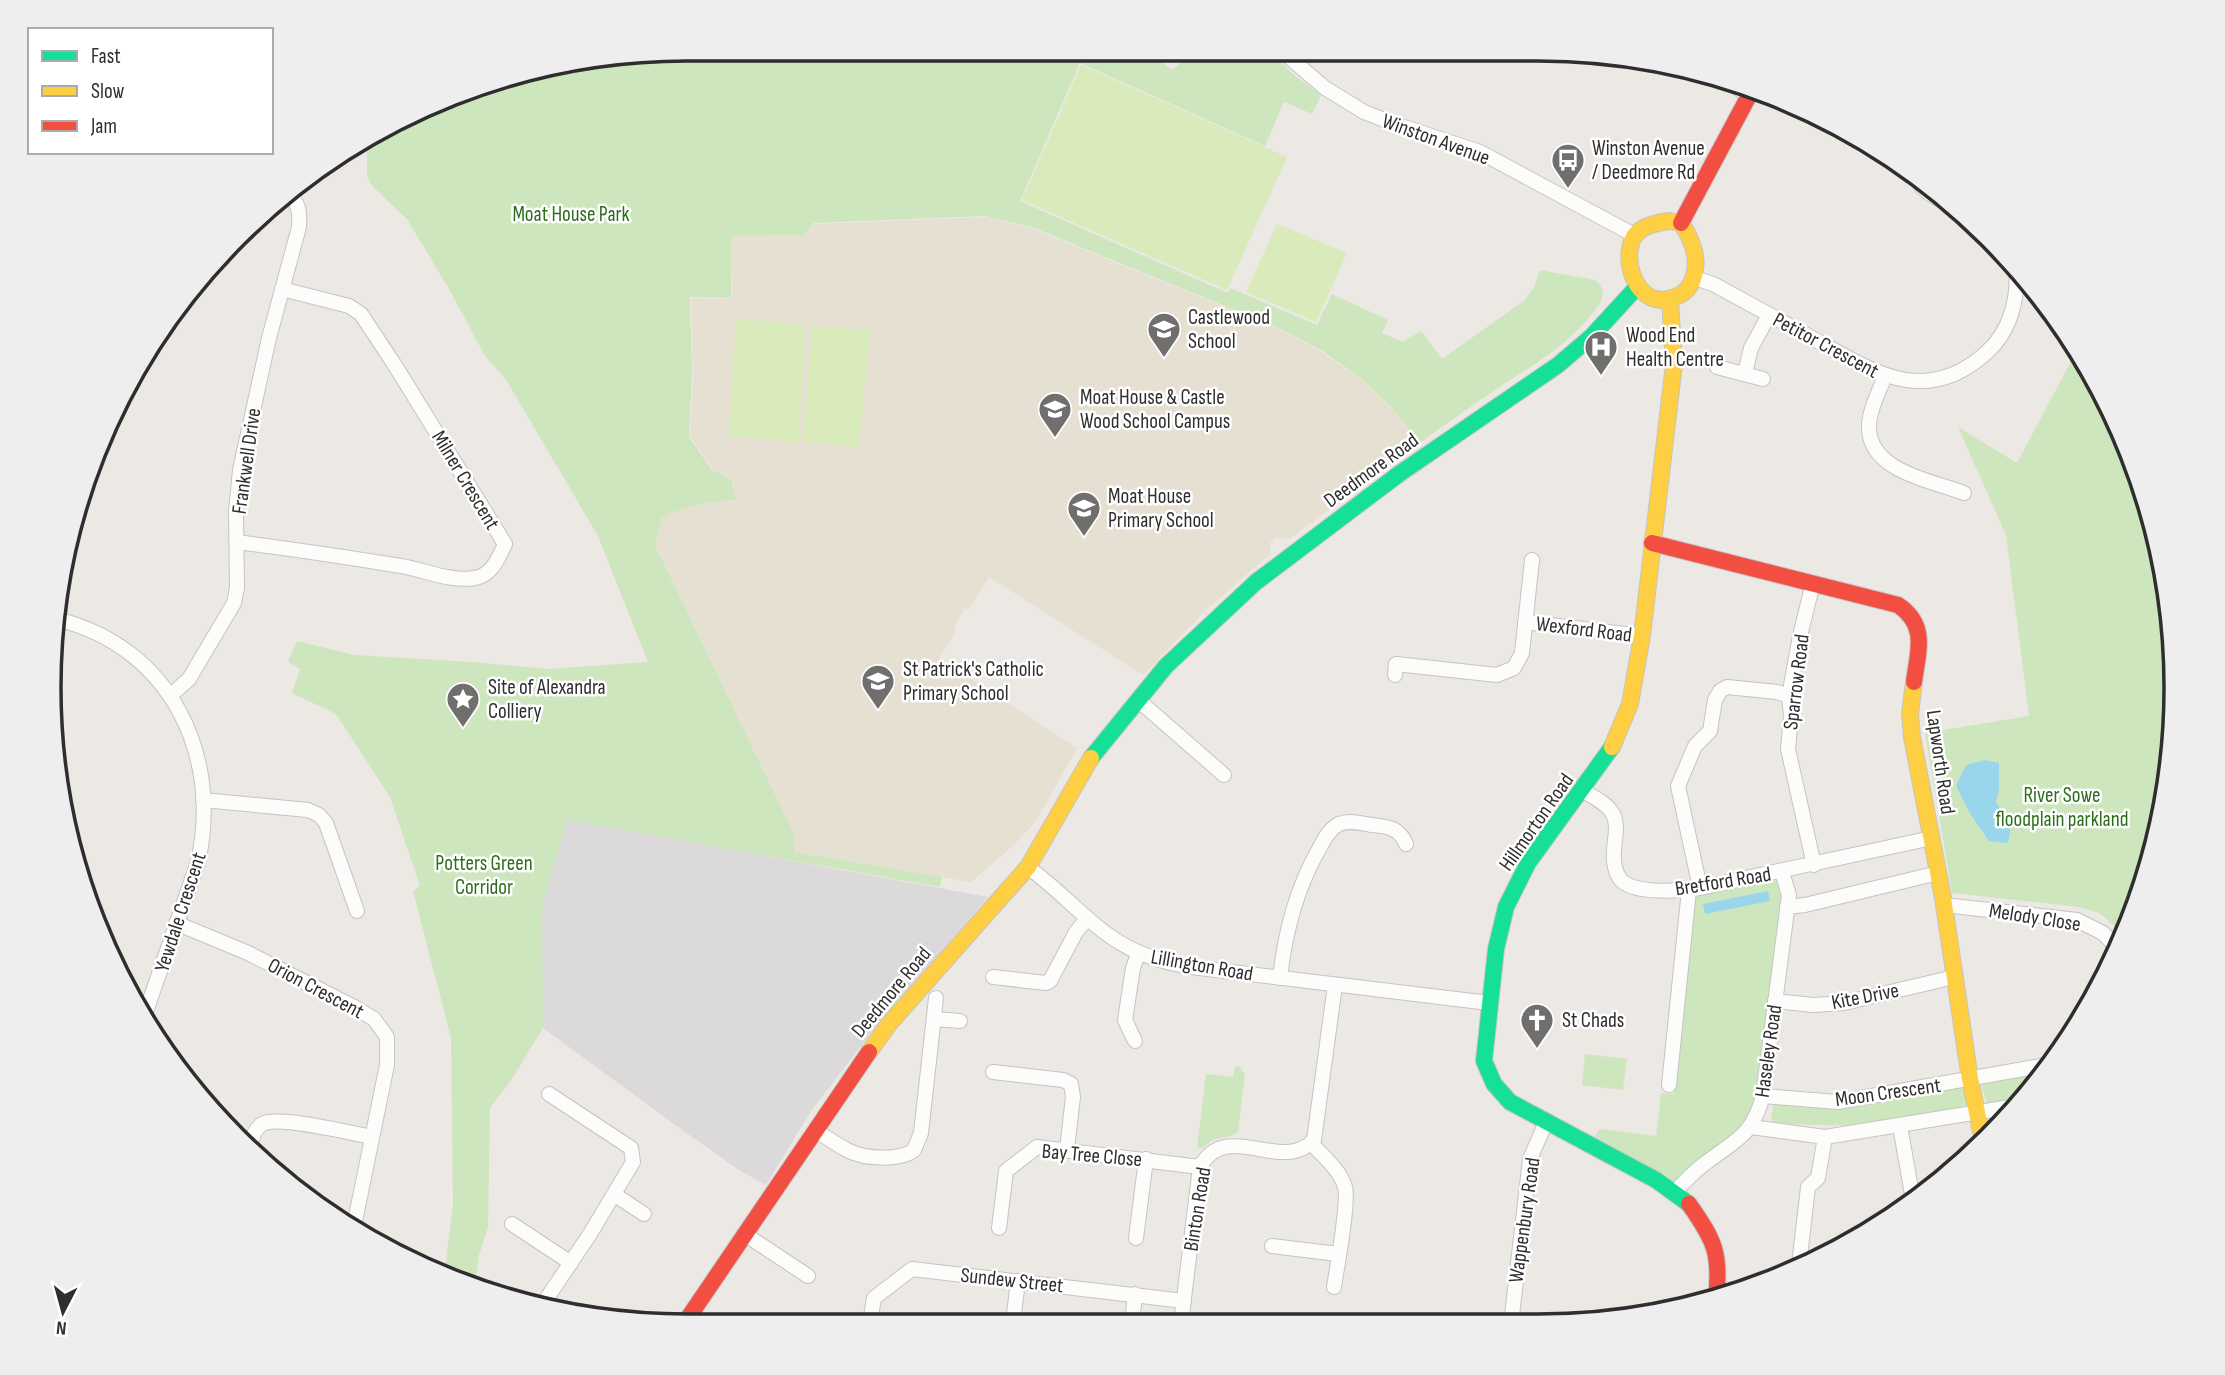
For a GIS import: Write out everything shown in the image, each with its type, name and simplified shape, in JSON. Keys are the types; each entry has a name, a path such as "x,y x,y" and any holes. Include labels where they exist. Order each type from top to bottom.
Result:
{"street":[{"name":"Winston Avenue","path":"1302,61 1325,88 1364,111 1480,152 1634,235"},
{"path":"1681,223 1748,98"},
{"name":"Frankwell Drive","path":"170,696 189,679 234,603 237,588 236,511 240,470 249,422 299,227 300,211 296,200"},
{"path":"1657,222 1681,223 1691,240 1696,267 1695,278 1690,289 1682,296 1670,300 1651,297 1637,286 1632,269 1630,247 1634,235 1643,227 1657,222"},
{"name":"Petitor Crescent","path":"1695,278 1713,284 1885,376 1909,381 1934,380 1953,375 1980,358 2000,337 2014,308 2017,286"},
{"name":"Deedmore Road","path":"691,1314 847,1082 890,1024 1028,867 1094,753 1166,666 1256,582 1399,474 1558,365 1592,336 1637,286"},
{"name":"Milner Crescent","path":"237,542 359,559 458,578 476,578 488,573 496,564 505,544 361,314 349,306 282,289"},
{"name":"Hillmorton Road","path":"1670,300 1674,363 1636,681 1625,722 1609,753 1533,856 1513,893 1500,929 1484,1061 1489,1077 1499,1093 1510,1102 1656,1180 1688,1203 1709,1232 1716,1249 1716,1287"},
{"path":"1745,373 1751,348 1769,314"},
{"path":"1717,367 1763,379"},
{"path":"1885,376 1869,428 1874,447 1887,462 1964,493"},
{"name":"Lapworth Road","path":"1652,543 1898,605 1910,613 1917,625 1919,641 1910,714 1912,737 1944,905 1970,1079 1980,1130"},
{"name":"Wexford Road","path":"1395,676 1396,664 1497,675 1514,668 1520,659 1532,560"},
{"name":"Sparrow Road","path":"1813,583 1789,696 1791,716 1788,749 1814,865"},
{"name":"Yewdale Crescent","path":"65,622 115,643 136,658 158,680 183,718 197,754 203,800 203,842 148,1006"},
{"name":"Wexford Road","path":"1525,622 1642,636"},
{"path":"1669,1086 1694,889 1678,786 1695,746 1710,731 1715,700 1720,691 1727,687 1777,692 1789,696"},
{"path":"1138,700 1224,775"},
{"name":"Bretford Road","path":"1583,791 1605,804 1612,812 1616,822 1614,851 1618,877 1625,884 1637,888 1676,892 1694,889 1932,838"},
{"path":"203,800 308,810 319,815 332,836 357,911"},
{"name":"Lillington Road","path":"1280,978 1287,932 1301,886 1332,829 1347,822 1390,827 1401,834 1406,844"},
{"name":"Lillington Road","path":"1028,867 1086,920 1138,954 1176,965 1489,1003"},
{"name":"Haseley Road","path":"1674,1193 1704,1164 1739,1141 1759,1112 1789,895 1782,872"},
{"name":"Bretford Road","path":"1787,906 1805,905 1938,873"},
{"name":"Melody Close","path":"1944,905 2077,920 2103,933 2110,940"},
{"path":"993,977 1046,983 1051,981 1076,932 1086,920"},
{"name":"Orion Crescent","path":"176,923 248,953 374,1018 387,1037 389,1049 356,1218"},
{"path":"1135,1041 1125,1020 1133,968 1138,954"},
{"name":"Kite Drive","path":"1775,1001 1813,1005 1844,1003 1954,977"},
{"path":"1334,1287 1345,1187 1337,1172 1311,1143 1317,1133 1335,985"},
{"path":"816,1130 859,1154 897,1158 914,1150 921,1133 936,998"},
{"path":"934,1019 960,1021"},
{"path":"1970,1079 2035,1067"},
{"path":"993,1072 1063,1080 1070,1084 1073,1097 1067,1149"},
{"name":"Moon Crescent","path":"1763,1096 1838,1102 1970,1079"},
{"path":"547,1298 615,1195 633,1162 631,1148 549,1094"},
{"path":"1751,1126 1825,1137 1999,1109"},
{"path":"253,1138 261,1125 280,1120 372,1137"},
{"name":"Wappenbury Road","path":"1512,1314 1530,1159 1546,1122"},
{"path":"1900,1126 1911,1190"},
{"path":"1800,1255 1808,1187 1818,1178 1825,1137"},
{"name":"Binton Road","path":"1182,1314 1200,1167 1206,1156 1228,1146 1289,1153 1311,1143"},
{"name":"Bay Tree Close","path":"999,1228 1006,1171 1037,1147 1200,1167"},
{"path":"1136,1238 1146,1159"},
{"path":"615,1195 644,1214"},
{"path":"512,1224 571,1263"},
{"path":"746,1235 808,1276"},
{"path":"1272,1246 1338,1254"},
{"name":"Sundew Street","path":"871,1314 874,1298 912,1269 1184,1301"},
{"path":"1014,1314 1018,1281"},
{"path":"1133,1314 1135,1294"}],"shaded area":[{"name":"Moat House & Castle Wood School Campus","path":"987,217 1033,229 1277,328 1320,351 1357,376 1392,409 1421,442 1377,475 1365,474 1359,479 1356,490 1288,540 1276,537 1270,543 1270,554 1204,612 1143,675 989,577 969,610 965,608 954,626 957,629 939,658 1077,748 1036,821 1014,845 971,882 794,852 794,834 655,545 662,518 679,509 712,501 736,500 733,481 713,470 690,436 693,377 691,298 732,299 731,236 806,235 814,224"},
{"path":"567,819 988,897 865,1041 811,1111 766,1185 739,1170 543,1028 542,910"}],"green space":[{"name":"Moat House Park","path":"688,61 1160,61 1172,70 1182,61 1279,61 1321,95 1312,114 1284,102 1265,146 1080,63 1020,201 1228,293 1230,288 1317,325 1332,294 1388,320 1382,333 1403,342 1421,331 1442,359 1525,300 1534,287 1540,270 1595,280 1603,295 1595,311 1565,342 1421,442 1390,406 1358,376 1321,350 1276,327 1034,228 985,216 814,223 805,235 731,236 731,298 690,297 692,374 689,437 712,470 732,480 736,500 698,504 662,518 655,545 794,834 794,852 942,877 940,887 567,820 542,910 543,1028 510,1082 490,1108 488,1227 479,1255 476,1277 446,1265 453,1204 451,1038 413,891 420,886 390,797 336,714 292,693 300,669 288,662 297,641 354,655 547,669 648,662 598,536 505,378 485,356 407,219 372,186 367,175 367,150 448,109 525,83 606,67"},
{"path":"1081,65 1287,157 1227,290 1022,200"},
{"path":"1277,224 1347,253 1316,322 1246,292"},
{"path":"736,318 805,326 799,442 729,436"},
{"path":"812,326 870,330 859,447 803,442"},
{"name":"River Sowe floodplain parkland","path":"2071,361 2099,411 2131,486 2152,565 2162,647 2162,728 2152,810 2131,889 2116,927 2099,913 2079,907 1952,893 1925,733 2029,716 2006,535 1958,427 2017,463"},
{"path":"1779,875 1784,893 1758,1096 1746,1124 1672,1188 1590,1143 1600,1129 1656,1136 1661,1093 1674,1094 1692,893"},
{"path":"1585,1054 1627,1059 1623,1090 1582,1085"},
{"path":"1235,1066 1240,1067 1245,1075 1238,1132 1213,1140 1203,1148 1197,1147 1206,1074 1233,1077"},
{"path":"2030,1073 2009,1099 1987,1103 1981,1084"},
{"path":"1959,1087 1965,1089 1967,1103 1964,1106 1856,1126 1775,1124 1771,1119 1774,1102"}],"water":[{"path":"1985,760 1999,763 1996,802 2011,826 2008,843 1989,841 1969,812 1956,786 1966,765"},
{"path":"1768,891 1770,901 1705,914 1703,904"}],"traffic: fast":[{"path":"1091,758 1166,666 1256,582 1399,474 1558,365 1592,336 1637,287"},
{"path":"1612,747 1528,863 1506,907 1496,949 1484,1061 1494,1084 1510,1102 1656,1180 1689,1204"}],"traffic: slow":[{"path":"1670,221 1681,223 1689,236 1696,264 1693,279 1684,292 1661,300 1649,296 1633,277 1630,251 1639,231 1650,225 1670,221"},
{"path":"1612,747 1630,704 1642,636 1674,364 1670,300"},
{"path":"1914,682 1910,714 1912,737 1943,898 1970,1079 1981,1129"},
{"path":"869,1052 889,1024 1028,867 1091,758"}],"traffic: jam":[{"path":"1681,223 1748,98"},
{"path":"1652,543 1898,605 1914,621 1919,639 1914,682"},
{"path":"691,1314 869,1052"},
{"path":"1689,1204 1714,1248 1718,1270 1717,1287"}],"place":[{"name":"Winston Avenue / Deedmore Rd","path":"1568,190"},
{"name":"Castlewood School","path":"1164,359"},
{"name":"Wood End Health Centre","path":"1601,377"},
{"name":"Moat House & Castle Wood School Campus","path":"1055,439"},
{"name":"Moat House Primary School","path":"1084,538"},
{"name":"St Patrick's Catholic Primary School","path":"878,711"},
{"name":"Site of Alexandra Colliery","path":"463,729"},
{"name":"St Chads","path":"1537,1050"}],"park label":[{"name":"Potters Green Corridor","path":"484,875"}]}
